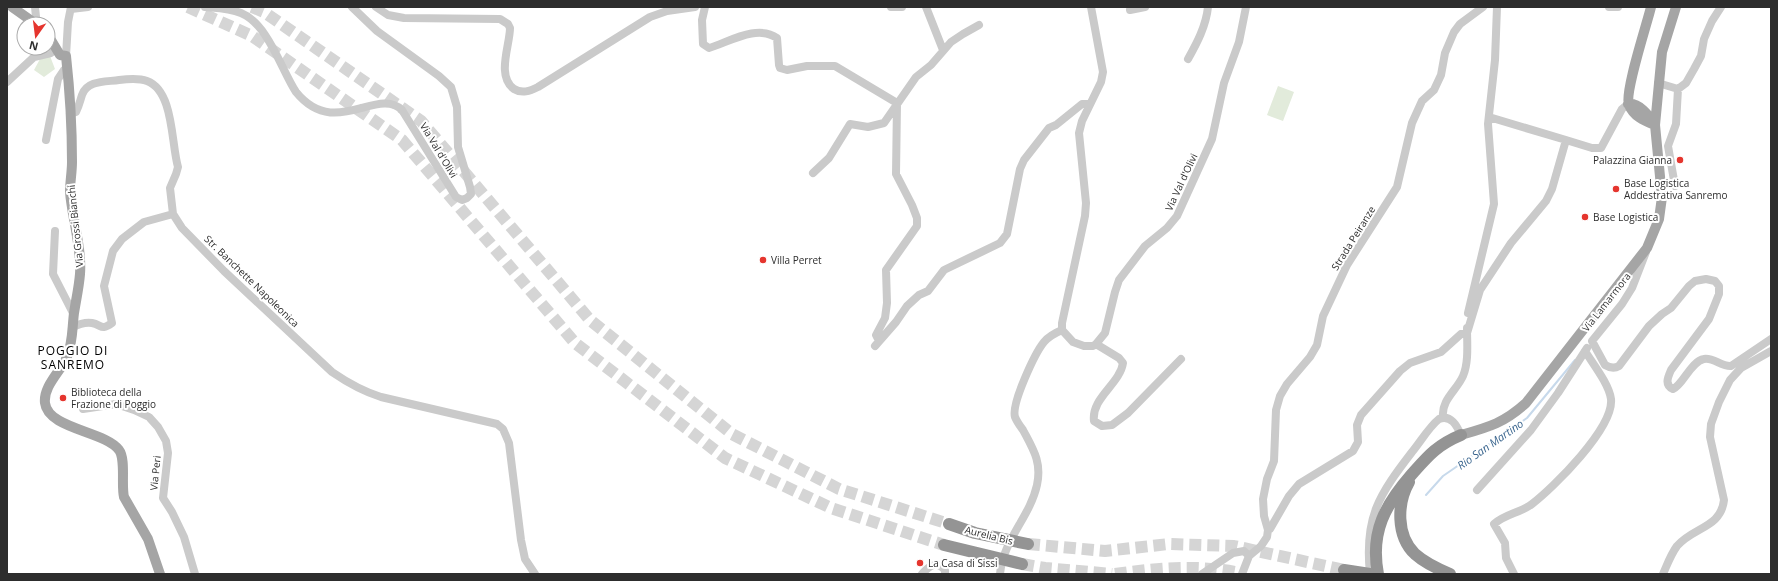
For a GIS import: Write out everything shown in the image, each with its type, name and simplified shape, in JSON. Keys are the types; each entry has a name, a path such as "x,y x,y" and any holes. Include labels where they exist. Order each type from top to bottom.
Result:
{"highway":[{"path":"1378,574 1375,550 1381,521 1398,488 1430,453 1442,444 1461,435"},
{"path":"1413,473 1407,485 1401,507 1400,517 1405,539 1414,553 1431,566 1450,574"},
{"name":"Aurelia Bis","path":"949,524 982,534 1028,544"},
{"name":"Aurelia Bis","path":"944,545 1022,564"},
{"path":"1358,574 1344,570 1370,574"}],"main road":[{"path":"12,7 24,16"},
{"path":"1651,7 1630,87 1628,104 1638,106 1656,125"},
{"name":"Via Lamarmora","path":"1461,435 1500,423 1526,403 1648,248 1659,219 1662,197 1656,125 1658,83 1662,52 1676,7"},
{"path":"56,49 60,55 66,56"},
{"name":"Via Grossi Bianchi","path":"66,56 68,69 72,164 70,188 80,273 74,315 72,346 66,360 48,389 44,401 46,409 50,414 112,443 120,450 123,460 122,490 124,498 148,539 160,574"}],"street":[{"path":"66,56 71,8 88,7"},
{"name":"Via Val d'Olivi","path":"204,7 234,10 250,18 262,31 296,92 302,99 313,107 320,110 337,113 355,111 385,102 390,102 399,106 456,197 462,200 467,198 471,194 470,187 458,146 457,107 451,87 439,76 377,31 352,7"},
{"path":"376,7 388,15 404,18 503,20 510,28 505,64 506,76 512,87 521,92 526,92 538,87 650,17 662,12 695,7"},
{"path":"705,7 702,20 703,44 709,48 746,35 764,32 771,34 777,38 778,65 780,68 787,70 807,66 835,66 897,104"},
{"path":"891,7 902,7"},
{"path":"926,7 943,50"},
{"path":"1091,7 1103,72 1101,82 1082,121 1079,133 1086,203 1085,216 1062,317 1062,330 1069,339 1078,345 1089,346 1096,344 1119,358 1123,363 1120,373 1094,411 1094,420 1102,426 1112,425 1128,413 1181,359"},
{"path":"1130,10 1145,7"},
{"path":"1188,59 1198,42 1207,16 1208,7"},
{"name":"Via Val d'Olivi","path":"1096,344 1105,333 1119,280 1145,246 1172,222 1185,199 1212,139 1224,82 1239,42 1246,7"},
{"name":"Strada Peiranze","path":"1268,530 1264,516 1263,499 1267,479 1274,461 1276,410 1280,396 1287,384 1310,357 1317,345 1323,316 1347,265 1397,187 1412,123 1422,101 1434,90 1441,75 1445,53 1454,32 1460,24 1483,7"},
{"path":"1443,417 1444,404 1463,376 1465,369 1468,314 1494,204 1488,117 1495,60 1497,7"},
{"path":"1609,7 1618,7"},
{"path":"1675,186 1668,146 1676,124 1678,89 1686,83 1701,56 1704,39 1712,21 1721,7"},
{"path":"813,173 829,158 850,124 868,127 884,123 916,78 943,50 963,34 979,26"},
{"path":"7,82 34,57 38,56"},
{"path":"46,140 58,78 64,70 68,69"},
{"name":"Str. Banchette Napoleonica","path":"70,114 76,112 82,94 87,86 95,83 136,79 146,80 158,89 163,96 168,111 178,167 170,188 173,214 182,228 224,271 332,372 347,383 364,392 380,397 497,424 503,429 509,443 521,540 525,559 535,574"},
{"path":"1658,83 1678,89"},
{"path":"897,104 896,174 912,205 917,218 917,226 886,270 888,303 885,318 876,335 877,344 896,322 907,306 919,295 928,291 944,270 1000,243 1007,234 1020,169 1024,160 1049,128 1056,125 1082,104 1090,104"},
{"path":"1488,117 1598,149 1603,146 1622,109 1628,104"},
{"path":"1467,333 1480,290 1511,242 1546,201 1552,189 1566,140"},
{"path":"73,327 80,324 93,323 100,327 107,327 112,323 104,286 113,251 122,239 144,222 173,214"},
{"path":"55,231 53,274 74,315"},
{"name":"Via Lamarmora","path":"1477,490 1531,430 1558,393 1585,351 1630,289 1648,248"},
{"path":"1625,277 1630,289"},
{"path":"1592,341 1605,365 1615,368 1622,362 1649,326 1671,308 1689,286 1695,281 1706,279 1715,281 1719,286 1720,294 1709,319 1671,370 1667,378 1668,386 1670,388 1673,389 1678,386 1683,378 1701,360 1708,359 1723,365 1731,366 1771,339"},
{"path":"1617,287 1630,289"},
{"path":"1000,574 1004,552 1026,513 1037,485 1038,468 1036,453 1016,418 1015,406 1038,350 1050,337 1062,330"},
{"path":"1242,574 1249,556 1265,542 1268,530 1299,484 1353,451 1358,442 1358,425 1361,415 1400,371 1410,363 1441,352 1461,334 1467,333"},
{"path":"1514,574 1506,558 1506,543 1494,524 1500,519 1530,506 1548,490 1583,454 1600,431 1608,415 1611,403 1609,392 1585,351"},
{"path":"1663,574 1677,546 1718,517 1723,510 1724,500 1710,437 1711,424 1719,402 1730,380 1741,368 1771,351"},
{"name":"Via Peri","path":"83,409 116,404 149,417 158,427 166,441 168,454 163,498 172,512 184,537 195,574"},
{"path":"1443,417 1454,421 1461,435"},
{"path":"1370,574 1368,545 1369,530 1381,495 1435,422 1443,417"},
{"path":"1202,574 1233,553 1244,551 1249,556"},
{"path":"922,574 928,566 936,564 945,570 944,574"}],"green space":[{"path":"50,56 55,69 44,77 34,70 40,59"},
{"path":"1278,86 1294,92 1283,121 1267,115"}],"waterway":[{"name":"Rio San Martino","path":"1426,495 1443,476 1527,418 1575,360"}],"tunnel":[{"path":"188,7 252,36 402,140 575,343 725,458 831,508 944,545"},
{"path":"252,7 264,12 421,121 590,320 732,434 839,489 949,524"},
{"path":"1028,544 1105,551 1169,544 1234,546 1344,570"},
{"path":"1022,564 1045,568 1112,574"},
{"path":"1115,574 1180,568 1213,569 1245,574"}],"place":[{"name":"Palazzina Gianna","path":"1680,160"},
{"name":"Base Logistica Addestrativa Sanremo","path":"1616,189"},
{"name":"Base Logistica","path":"1585,217"},
{"name":"Villa Perret","path":"763,260"},
{"name":"Biblioteca della Frazione di Poggio","path":"63,398"},
{"name":"La Casa di Sissi","path":"920,563"}],"district":[{"name":"POGGIO DI SANREMO","path":"73,357"}]}
